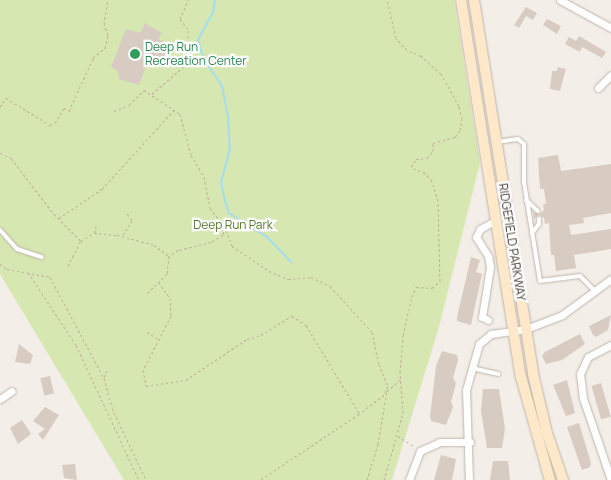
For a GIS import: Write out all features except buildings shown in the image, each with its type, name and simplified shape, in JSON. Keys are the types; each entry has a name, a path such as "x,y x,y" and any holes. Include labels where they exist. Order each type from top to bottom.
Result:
{"main road":[{"name":"RIDGEFIELD PARKWAY","path":"461,0 529,413 550,480"},
{"name":"RIDGEFIELD PARKWAY","path":"474,0 526,329 542,414 563,480"}],"street":[{"path":"560,0 611,28"},
{"path":"598,88 611,75"},
{"path":"488,320 482,317 490,267 488,256 476,237 480,229 496,220"},
{"path":"469,480 470,442 466,398 472,368 483,338 492,334 526,329 562,315 596,292 611,279"},
{"path":"611,345 588,357 580,374 583,398 611,480"},
{"path":"0,399 12,391"},
{"path":"409,480 420,451 440,442 470,442"}],"lane":[{"path":"496,142 518,139 524,144 526,200 540,281 580,276 596,292"},
{"path":"526,200 538,211"},
{"path":"532,233 540,224 539,219"},
{"path":"0,230 17,249 42,258"},
{"path":"472,368 498,374"}],"path":[{"path":"0,107 6,98 50,125 55,123 64,108 69,111 93,58 105,48 108,35 104,24 108,0"},
{"path":"152,95 183,70 188,63 188,29 180,19 188,0"},
{"path":"384,480 398,436 403,398 400,379 403,335 416,287 432,288 440,281 438,202 432,181 426,173 411,166 416,159 427,158 433,150 433,143 455,137 460,130 462,119 459,106 441,74 396,38 387,0"},
{"path":"114,111 129,105 144,90 175,110 183,120 190,155 204,177 210,208 226,230 232,246 269,271 288,278 300,276 330,286 372,332 387,391 378,444 367,480"},
{"path":"59,218 106,185 175,110"},
{"path":"0,153 11,158 59,218 81,241"},
{"path":"122,236 132,220 126,212"},
{"path":"95,233 96,226"},
{"path":"147,293 167,274 169,256 178,250 211,242 226,230"},
{"path":"68,266 81,241 95,233 122,236 154,245 169,256"},
{"path":"0,264 7,269 50,278 104,378 112,408 146,480"},
{"path":"27,272 76,345 139,480"},
{"path":"158,282 170,298 172,307 160,341 144,370 146,386 186,380 288,316 298,318 306,325 360,414"},
{"path":"147,332 160,341"},
{"path":"104,378 107,371"},
{"path":"260,480 360,414 400,379"},
{"path":"398,436 420,451"}],"green space":[{"name":"Deep Run Park","path":"0,0 454,0 480,163 439,327 392,480 124,480 0,274"}],"waterway":[{"path":"215,0 213,12 198,40 203,58 222,86 228,116 230,149 221,182 225,201 229,213 267,237 291,262"}],"place":[{"name":"Deep Run Recreation Center","path":"135,54"}]}
